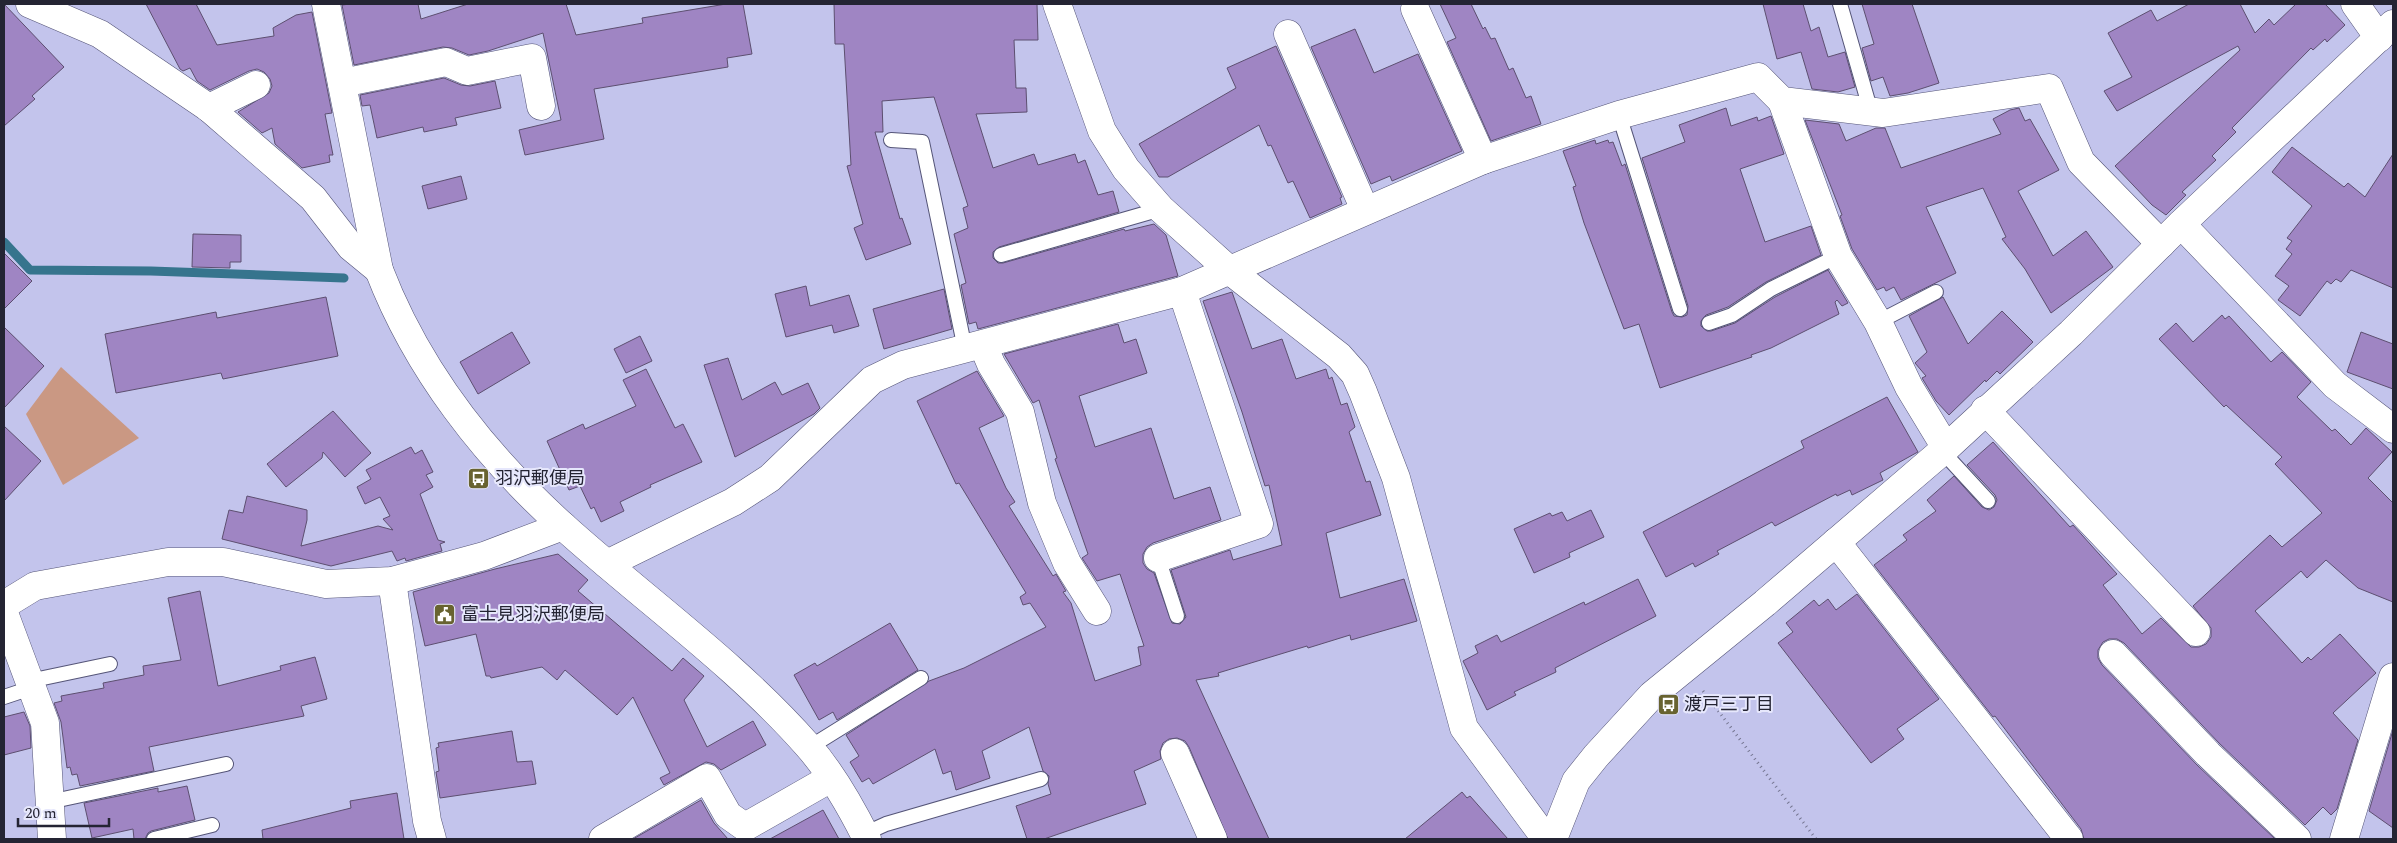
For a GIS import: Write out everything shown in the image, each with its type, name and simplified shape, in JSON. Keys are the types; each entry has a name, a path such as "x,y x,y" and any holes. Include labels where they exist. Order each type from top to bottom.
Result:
{"street":[{"path":"326,4 378,270 412,345 440,388 498,461 563,526 766,701 810,747 866,836"},
{"path":"1057,4 1102,131 1126,169 1161,209 1228,269 1339,356 1355,374 1396,478 1464,728 1546,839"},
{"path":"1553,839 1576,781 1596,756 1652,695 1764,603 1944,450 1985,410 2072,333 2181,224 2386,31 2355,4"},
{"path":"46,6 100,34 209,108 313,198 351,247 378,270"},
{"path":"1415,9 1483,160"},
{"path":"1288,34 1365,210"},
{"path":"342,83 446,62 467,71 532,58 541,106"},
{"path":"607,564 733,502 770,478 872,380 903,365 1182,291 1228,269 1483,160 1619,115 1758,77 1782,101 1838,256 1878,322 1908,387 1944,450"},
{"path":"209,108 256,85"},
{"path":"1782,101 1883,113 2049,88 2081,162 2161,244"},
{"path":"2181,224 2335,385 2393,429"},
{"path":"1158,558 1259,524 1182,291"},
{"path":"974,347 991,364 1020,412 1042,504 1067,563 1097,611"},
{"path":"1985,410 2196,632"},
{"path":"4,605 35,586 168,562 223,562 326,584 392,581 484,556 563,526"},
{"path":"1836,542 2069,839"},
{"path":"392,581 427,821 432,839"},
{"path":"4,613 45,724 52,839"},
{"path":"2113,654 2208,754 2297,839"},
{"path":"2344,839 2393,677"},
{"path":"1175,753 1213,839"},
{"path":"603,839 707,778 735,833 831,778"}],"lane":[{"path":"1840,4 1870,112"},
{"path":"1619,115 1680,309"},
{"path":"891,140 922,142 974,347"},
{"path":"1001,255 1161,209"},
{"path":"1709,323 1732,315 1771,289 1838,256"},
{"path":"1878,322 1936,292"},
{"path":"1944,450 1988,501"},
{"path":"1158,558 1177,616"},
{"path":"4,697 30,684 110,664"},
{"path":"810,747 921,678"},
{"path":"50,802 226,764"},
{"path":"866,836 886,824 1041,779"},
{"path":"154,839 212,825"}],"path":[{"path":"1685,667 1816,839"}],"shaded area":[{"path":"61,367 139,438 63,485 26,414"}],"building":[{"path":"4,4 64,67 32,96 35,99 4,126"},
{"path":"146,4 196,4 217,45 274,36 273,28 296,15 312,12 332,113 325,114 333,155 329,155 330,162 302,168 275,144 272,128 262,133 238,112 269,93 272,86 270,79 264,72 257,69 249,71 210,90 197,81 190,68 183,71 180,69"},
{"path":"418,4 421,19 468,4 566,4 576,35 643,23 642,18 726,4 743,4 752,54 727,58 728,67 594,89 604,139 525,155 519,130 561,120 543,33 488,51 469,55 452,48 443,47 354,65 342,5"},
{"path":"834,4 1037,4 1038,40 1014,40 1016,88 1026,88 1027,112 976,114 993,168 1034,154 1038,165 1075,154 1078,163 1085,160 1098,195 1113,191 1119,212 999,247 993,252 993,258 998,263 1003,263 1124,229 1125,231 1154,224 1166,235 1178,276 978,329 976,322 969,324 961,285 966,283 954,234 968,228 963,208 968,206 934,97 882,101 883,132 875,132 900,219 902,218 911,244 866,260 854,228 863,224 847,166 851,165 844,44 835,44"},
{"path":"1440,4 1471,4 1483,29 1485,27 1491,39 1495,38 1509,70 1513,68 1526,98 1531,96 1541,124 1491,141 1447,42 1456,38"},
{"path":"1763,4 1803,4 1811,31 1819,27 1828,57 1845,52 1855,87 1838,92 1812,89 1801,52 1777,59"},
{"path":"1862,4 1912,4 1939,83 1908,93 1890,96 1883,77 1871,81 1862,48 1874,44"},
{"path":"2189,4 2240,4 2255,33 2269,19 2274,25 2296,4 2325,4 2345,25 2327,42 2325,39 2313,50 2311,48 2232,128 2236,132 2212,156 2216,160 2182,192 2186,195 2166,215 2152,205 2115,166 2240,50 2238,46 2117,111 2104,91 2132,77 2108,33 2151,10 2157,21"},
{"path":"1355,29 1374,73 1418,54 1462,151 1392,181 1390,176 1371,184 1311,47"},
{"path":"1276,46 1342,197 1340,198 1342,204 1310,218 1293,181 1288,183 1271,145 1268,146 1259,125 1168,177 1159,177 1139,144 1236,88 1227,68"},
{"path":"444,78 461,85 470,86 495,81 501,108 455,118 457,125 424,132 423,127 377,138 370,105 362,106 360,95"},
{"path":"1726,108 1731,126 1757,117 1758,121 1771,116 1784,154 1740,169 1765,242 1811,226 1821,255 1766,282 1728,307 1706,315 1701,321 1701,326 1707,331 1711,331 1735,323 1775,297 1828,270 1848,303 1842,306 1837,300 1835,302 1839,314 1771,348 1751,355 1752,357 1660,388 1639,324 1624,329 1584,223 1573,187 1576,186 1563,151 1595,140 1596,144 1608,140 1609,143 1613,142 1622,166 1625,164 1672,312 1674,316 1682,317 1687,315 1688,306 1642,158 1685,142 1679,125"},
{"path":"2019,108 2025,121 2030,119 2059,170 2018,191 2053,256 2086,231 2113,267 2051,313 2025,269 2002,239 2006,237 1983,188 1926,207 1956,273 1901,300 1894,287 1886,291 1884,287 1877,290 1852,249 1840,216 1842,215 1805,120 1839,124 1846,141 1876,128 1885,128 1901,168 2001,134 1993,119 2010,110"},
{"path":"2292,147 2344,187 2348,183 2365,197 2393,154 2393,288 2351,270 2341,282 2336,279 2331,284 2327,281 2300,316 2278,300 2289,286 2275,276 2292,254 2286,249 2292,241 2287,238 2312,206 2272,172"},
{"path":"461,176 467,199 428,209 422,186"},
{"path":"193,234 241,235 241,262 230,262 230,268 192,267"},
{"path":"4,253 32,281 4,309"},
{"path":"806,286 810,306 849,295 859,326 834,333 832,325 786,337 775,294"},
{"path":"944,289 952,329 884,349 873,309"},
{"path":"1232,292 1252,349 1282,339 1296,379 1326,369 1329,379 1332,377 1341,405 1347,403 1355,427 1349,432 1366,482 1370,481 1381,515 1326,533 1340,598 1404,579 1417,621 1351,640 1350,635 1308,648 1307,646 1218,673 1219,676 1196,680 1269,839 1228,839 1189,747 1185,741 1177,738 1169,739 1163,743 1160,751 1161,759 1134,771 1146,804 1044,839 1027,839 1016,806 1051,794 1048,784 1049,776 1043,771 1029,727 982,751 990,778 956,790 951,771 943,774 935,749 873,784 869,778 862,782 850,762 859,756 846,735 929,681 964,668 1046,627 1030,603 1023,605 1020,597 1026,593 959,483 956,484 917,401 977,371 1004,416 979,428 1006,488 1015,502 1009,506 1053,576 1056,574 1066,591 1063,592 1071,603 1095,681 1141,665 1138,647 1144,646 1120,574 1097,581 1082,558 1088,554 1055,459 1057,458 1039,400 1033,403 1004,354 1118,324 1124,343 1136,339 1147,373 1079,396 1095,447 1151,428 1174,499 1210,487 1221,520 1153,543 1147,547 1143,554 1143,563 1147,569 1154,573 1172,623 1180,624 1186,617 1171,570 1230,550 1233,560 1282,545 1269,485 1265,486 1242,412 1203,301"},
{"path":"326,297 338,356 223,379 221,373 116,393 105,334 216,312 217,318"},
{"path":"1943,297 1968,344 2002,311 2033,342 2000,374 1997,371 1986,382 1985,380 1949,415 1936,401 1922,378 1926,376 1915,363 1927,352 1909,316"},
{"path":"2222,315 2225,319 2229,316 2271,362 2282,352 2311,382 2297,397 2332,431 2335,429 2351,445 2366,428 2392,452 2368,478 2393,503 2393,602 2358,588 2326,560 2307,578 2301,571 2255,611 2302,663 2308,657 2311,660 2340,634 2376,673 2333,713 2358,740 2337,809 2331,815 2323,807 2305,825 2219,743 2124,643 2117,639 2109,639 2103,642 2098,650 2098,658 2102,665 2197,765 2275,839 2084,839 2081,829 1995,716 1993,717 1874,565 1907,540 1903,535 1936,511 1927,500 1954,476 1982,507 1989,510 1994,507 1997,500 1995,495 1967,465 1993,442 2070,527 2073,525 2117,574 2103,585 2142,634 2161,618 2191,647 2199,647 2206,644 2211,637 2211,628 2193,606 2270,535 2282,547 2322,513 2275,464 2282,457 2226,405 2224,407 2159,339 2176,323 2193,342"},
{"path":"4,327 44,366 4,408"},
{"path":"512,332 530,363 478,394 460,362"},
{"path":"2361,332 2393,344 2393,389 2347,372"},
{"path":"640,336 652,361 626,373 614,349"},
{"path":"728,358 742,400 775,382 782,395 808,383 820,408 814,414 735,457 704,365"},
{"path":"646,369 675,428 683,424 702,462 650,485 651,487 620,502 624,511 601,522 594,507 591,509 580,486 569,490 547,441 583,424 585,429 636,406 623,380"},
{"path":"1887,397 1918,452 1880,473 1883,480 1852,495 1850,490 1837,496 1836,494 1775,526 1772,522 1717,551 1719,554 1695,567 1693,563 1666,577 1643,532 1804,448 1801,441"},
{"path":"333,411 371,453 345,477 323,452 322,458 286,487 267,464"},
{"path":"4,426 41,461 4,501"},
{"path":"411,447 415,454 422,450 433,472 426,475 433,487 420,494 438,540 445,542 440,544 442,551 406,561 405,558 397,561 392,551 331,566 222,539 229,510 243,513 247,496 307,510 307,520 301,546 378,526 393,530 383,519 390,516 380,497 365,504 357,487 371,479 366,470"},
{"path":"1591,510 1604,537 1569,553 1570,557 1534,573 1514,529 1550,513 1552,516 1562,512 1567,521"},
{"path":"558,554 588,580 578,591 672,671 683,658 704,676 684,700 707,747 753,721 766,745 721,770 714,764 706,762 664,785 660,778 670,773 633,697 617,715 565,670 557,680 542,667 491,678 486,676 476,634 425,646 413,592"},
{"path":"1638,579 1656,616 1555,668 1556,672 1514,692 1516,695 1487,710 1463,661 1478,653 1475,646 1497,635 1501,642 1584,602 1585,605"},
{"path":"200,591 218,686 281,670 280,666 315,657 327,699 301,706 304,716 149,747 154,771 80,786 77,774 72,775 70,767 67,768 61,722 54,703 62,701 61,696 104,688 103,683 144,675 143,666 181,660 168,598"},
{"path":"1857,594 1939,699 1897,729 1904,739 1871,763 1778,643 1793,632 1786,623 1814,600 1819,606 1828,599 1836,610"},
{"path":"890,623 918,670 837,720 833,712 819,720 794,675 815,663 817,666"},
{"path":"24,712 30,726 31,748 4,755 4,717"},
{"path":"2393,730 2393,828 2369,811"},
{"path":"512,731 517,762 532,761 536,784 440,798 436,772 439,771 436,748 439,747 438,743"},
{"path":"187,786 195,820 151,831 145,839 134,839 133,829 92,838 84,803 158,788 158,792"},
{"path":"1462,792 1467,798 1470,796 1508,839 1405,839"},
{"path":"397,793 404,839 263,839 262,830 351,808 350,801"},
{"path":"701,800 714,823 728,839 633,839"},
{"path":"823,810 839,839 770,839"}],"waterway":[{"path":"4,242 30,270 151,271 344,278"}],"place":[{"name":"羽沢郵便局","path":"479,478"},
{"name":"富士見羽沢郵便局","path":"445,614"},
{"name":"渡戸三丁目","path":"1668,704"}]}
